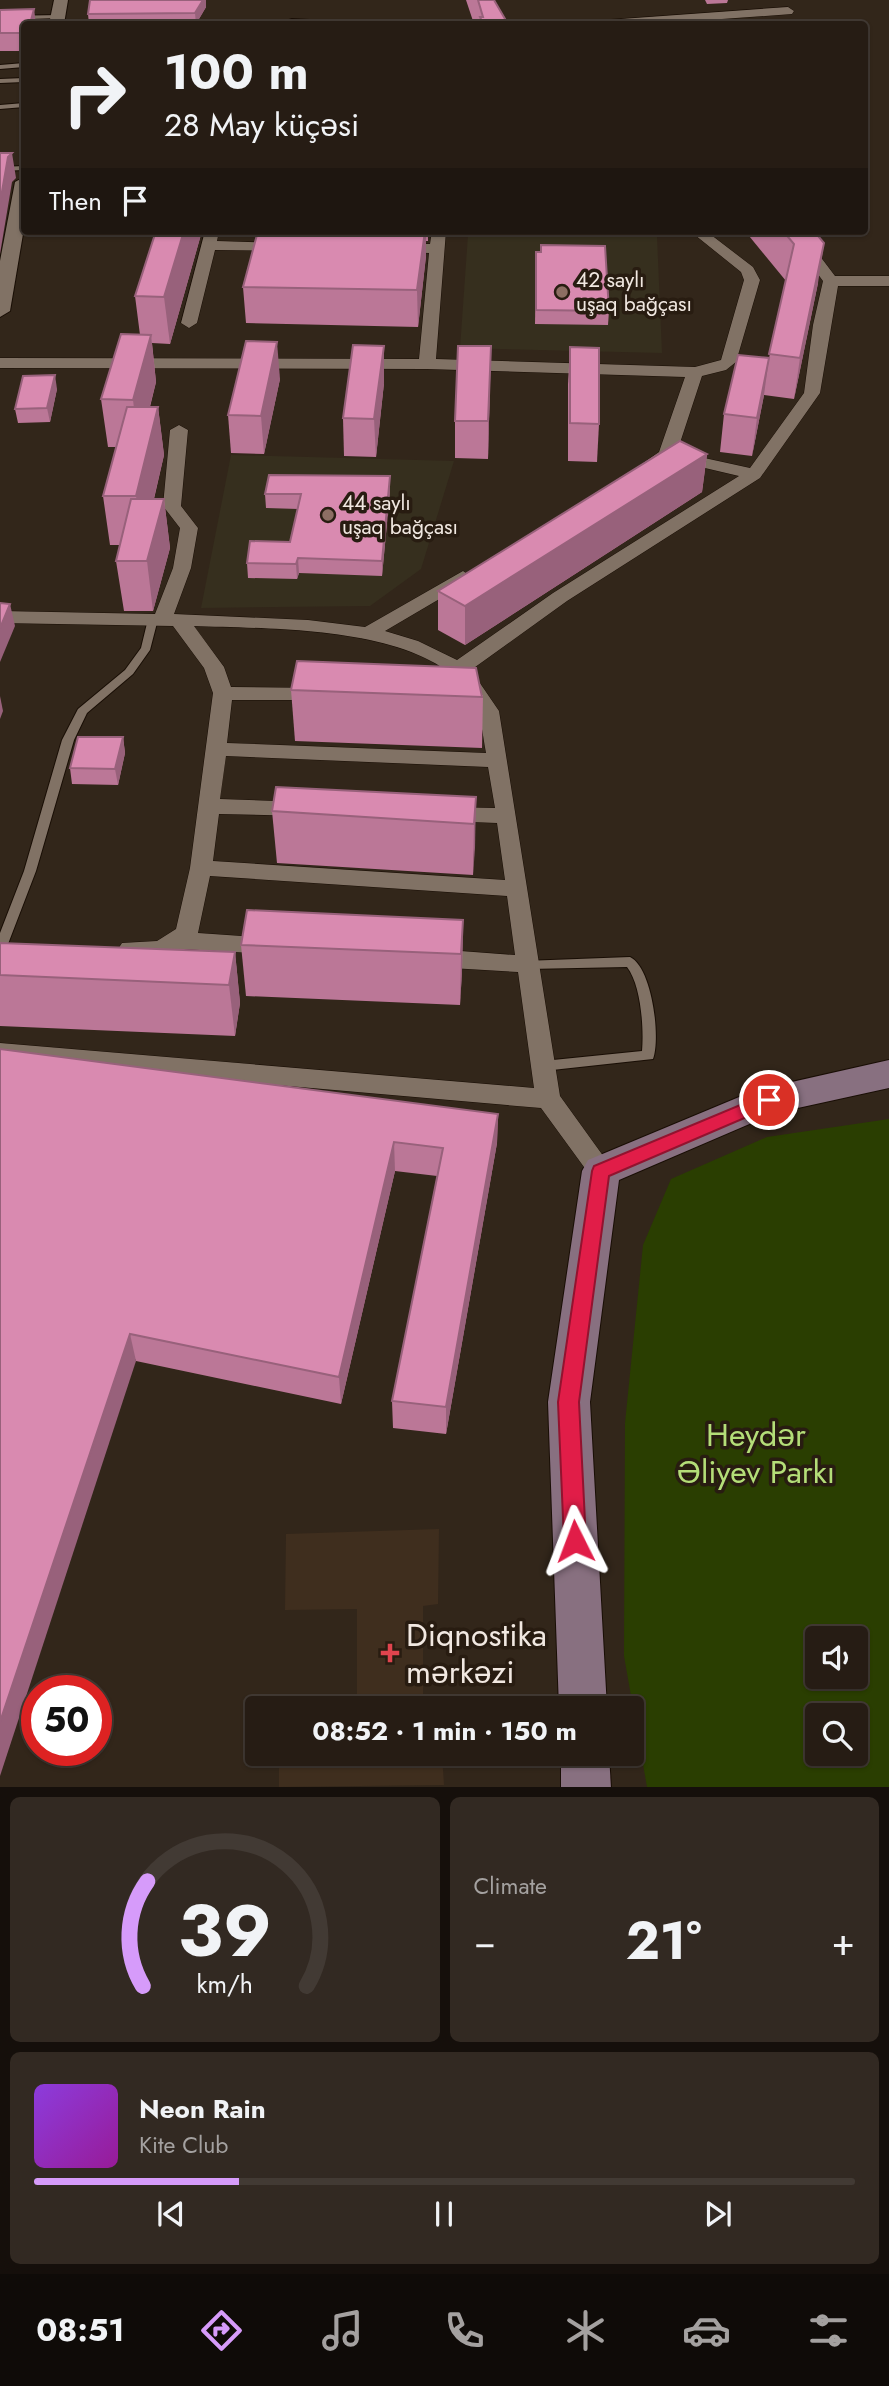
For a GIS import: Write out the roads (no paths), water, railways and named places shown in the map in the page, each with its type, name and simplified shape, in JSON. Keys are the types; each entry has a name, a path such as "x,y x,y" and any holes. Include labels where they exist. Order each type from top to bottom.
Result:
{"main road":[{"path":"582,1696 569,1402 601,1171 769,1100 889,1074"},
{"path":"585,1766 586,1787"}],"street":[{"path":"700,21 731,20 785,5 797,21"},
{"path":"0,311 21,204"},
{"path":"427,364 439,235"},
{"path":"0,363 427,364 695,372 720,367 728,362 752,280 748,270 702,235"},
{"path":"796,235 831,281"},
{"path":"190,323 210,238 302,247"},
{"path":"383,248 437,249"},
{"path":"831,281 889,281"},
{"path":"458,669 560,597 754,474 812,393 821,325 831,281"},
{"path":"631,476 667,455 695,372"},
{"path":"165,619 182,568 189,528 172,506 179,430"},
{"path":"667,455 754,474"},
{"path":"367,634 475,569"},
{"path":"0,617 165,619 346,628 416,648 458,669 482,696 489,711 508,816 516,889 548,1099 601,1171"},
{"path":"107,948 160,950 179,940 187,932 201,868 223,693 214,667 165,619"},
{"path":"223,693 346,694"},
{"path":"455,696 482,696"},
{"path":"216,749 497,760"},
{"path":"209,806 331,810"},
{"path":"426,813 508,816"},
{"path":"201,868 516,889"},
{"path":"179,940 291,948"},
{"path":"1,943 26,945"},
{"path":"416,956 528,964"},
{"path":"0,1052 548,1099"}],"lane":[{"path":"0,18 59,13"},
{"path":"0,67 21,65"},
{"path":"0,81 21,80"},
{"path":"0,107 21,105"},
{"path":"0,169 21,168"},
{"path":"1,943 30,871 68,740 82,711 129,672 165,619"},
{"path":"528,964 630,962 638,971 646,1008 648,1055 542,1066"}],"place":[{"name":"42 saylı uşaq bağçası","path":"562,292"},
{"name":"44 saylı uşaq bağçası","path":"328,515"},
{"name":"Diqnostika mərkəzi","path":"390,1653"}],"park label":[{"name":"Heydər Əliyev Parkı","path":"756,1454"}]}
